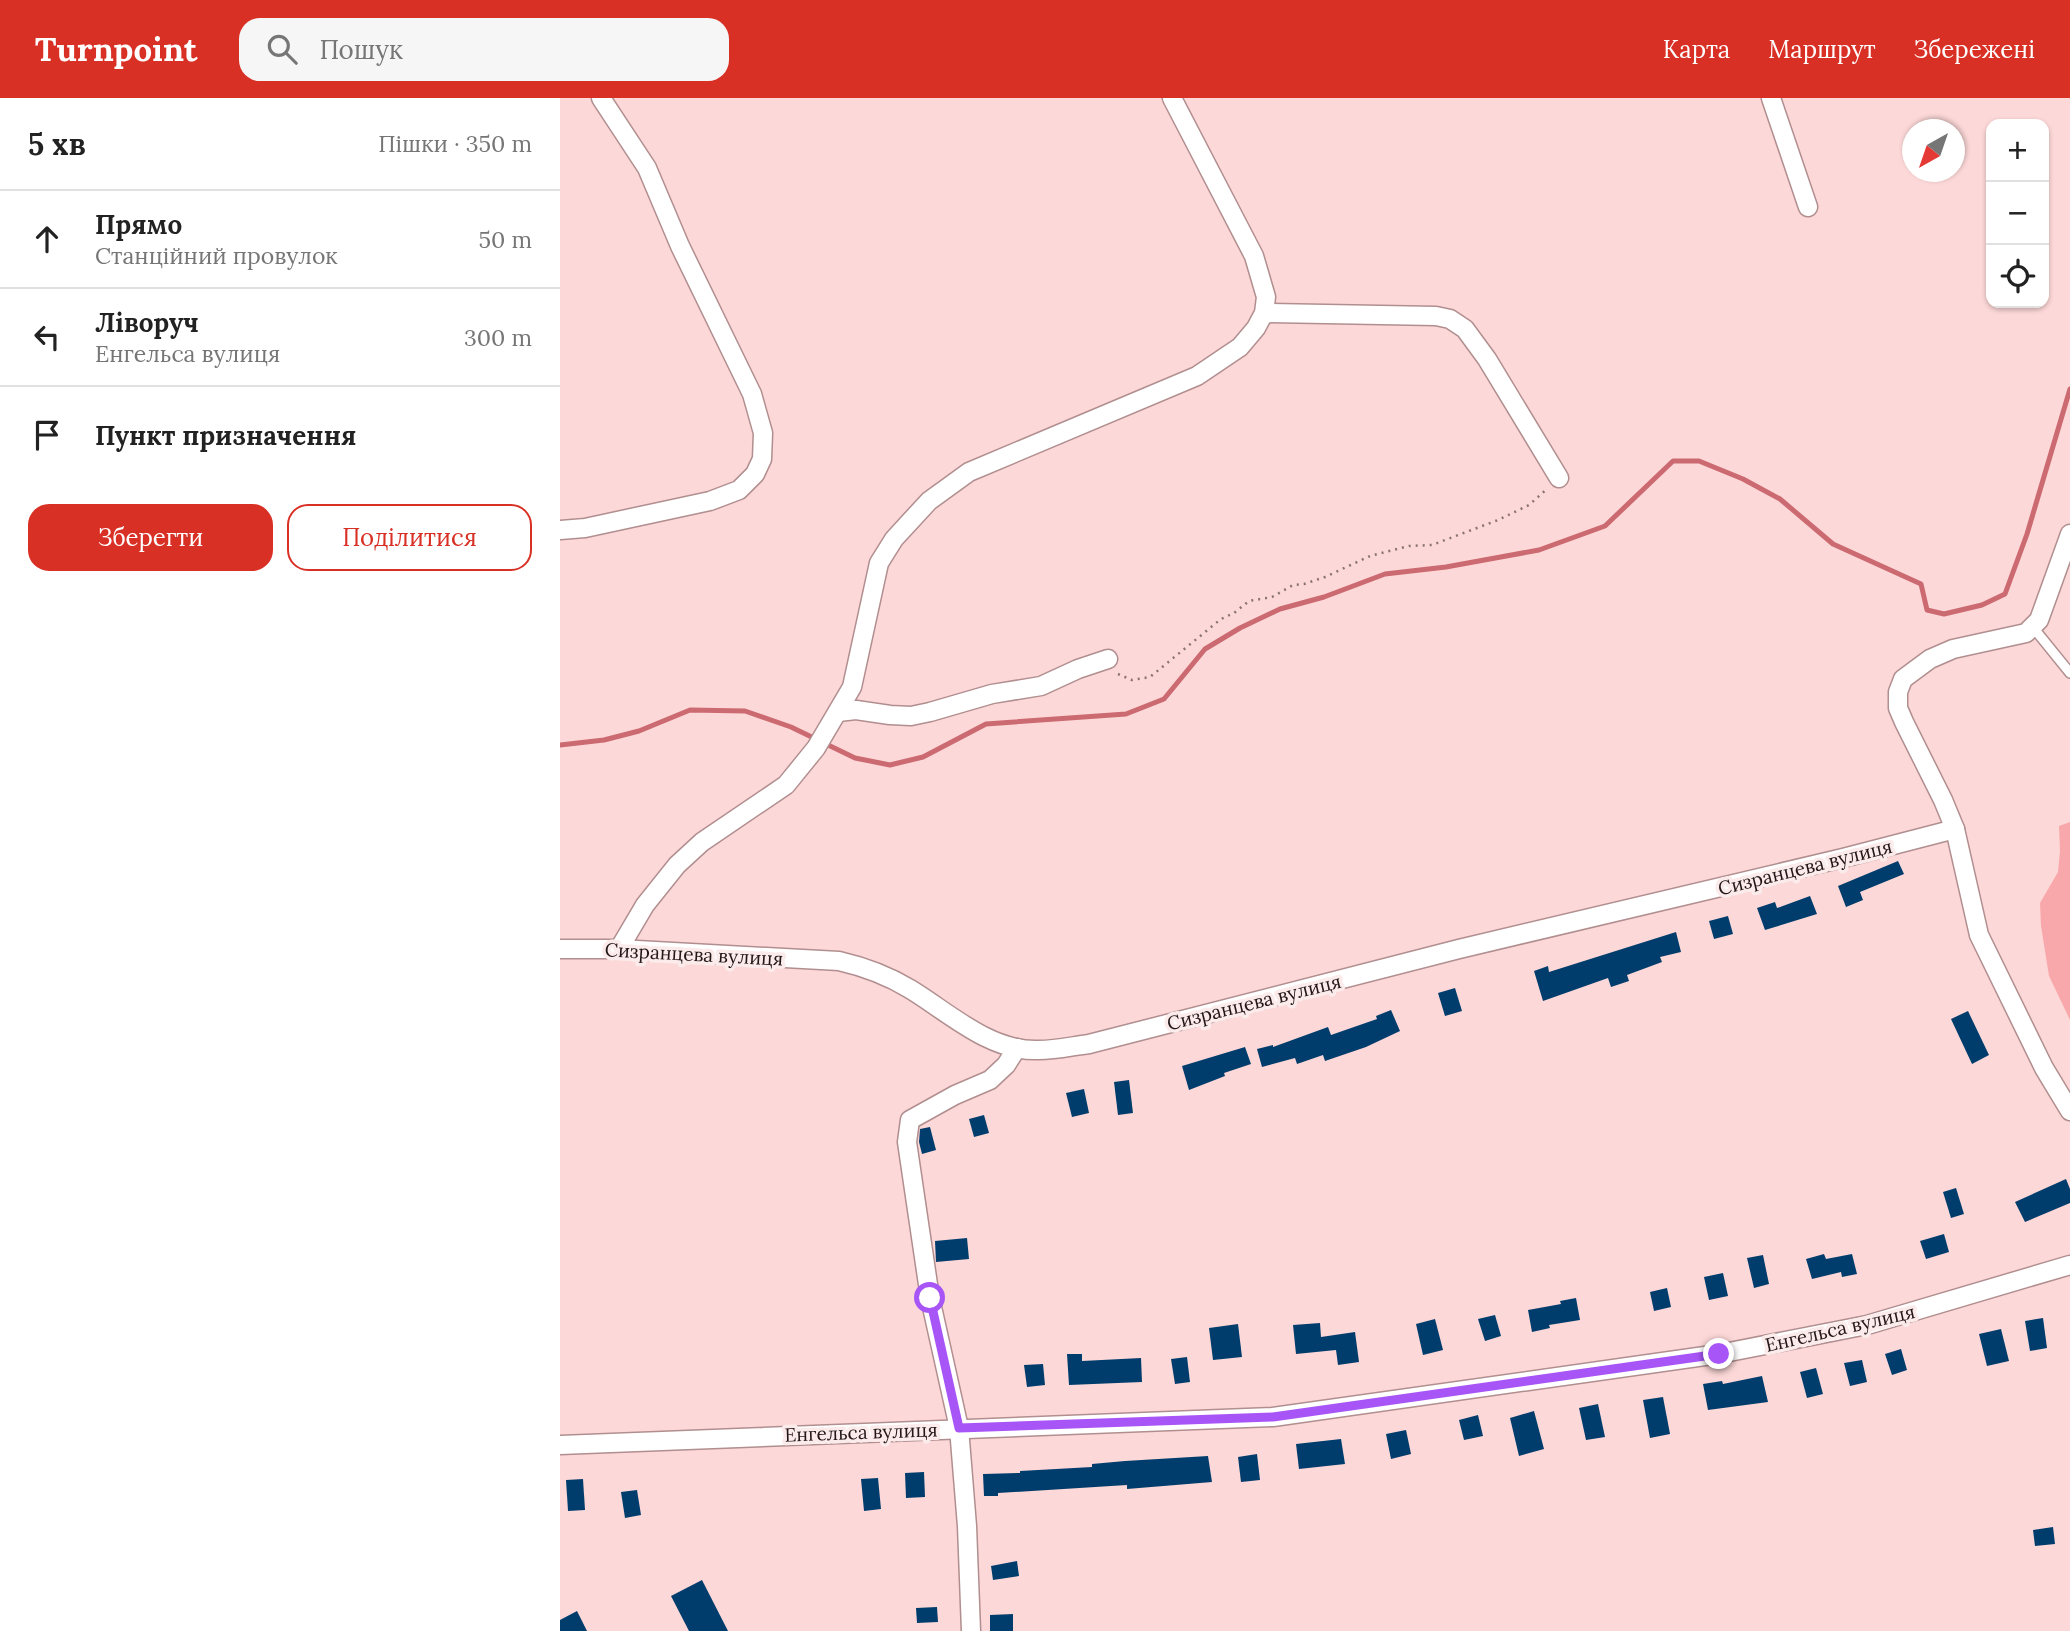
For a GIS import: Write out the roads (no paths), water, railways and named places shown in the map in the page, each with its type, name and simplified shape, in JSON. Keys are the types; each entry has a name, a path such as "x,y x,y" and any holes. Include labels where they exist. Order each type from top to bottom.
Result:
{"street":[{"path":"560,530 585,528 710,501 739,490 755,474 762,459 764,433 752,394 680,246 647,168 601,98"},
{"path":"619,949 640,912 677,865 702,842 786,785 816,748 852,687 879,563 894,539 929,501 969,472 1197,376 1240,347 1256,328 1264,313 1266,297 1254,256 1172,98"},
{"path":"1771,98 1808,207"},
{"path":"1264,313 1436,316 1450,319 1465,329 1487,359 1559,478"},
{"path":"2070,534 2039,620 2026,633 1954,649 1930,659 1903,679 1898,692 1898,708 1912,742 1955,829 1979,934 2043,1069 2070,1111"},
{"path":"838,712 856,710 890,715 921,714 992,694 1041,686 1108,659"},
{"name":"Сизранцева вулиця","path":"560,949 619,949 839,961 874,970 995,1041 1035,1050 1089,1044 1459,949 1843,859 1955,829"},
{"path":"971,1631 967,1526 959,1428 930,1298 907,1142 911,1121 954,1095 990,1080 1006,1065 1017,1048"},
{"name":"Енгельса вулиця","path":"560,1445 1273,1417 1719,1354 1867,1325 2070,1265"}],"lane":[{"path":"2032,626 2070,673"}],"waterway":[{"path":"560,745 604,740 639,731 690,710 745,711 791,727 855,758 890,765 923,757 986,724 1126,714 1164,699 1205,649 1280,609 1324,597 1385,574 1446,567 1539,550 1605,526 1673,461 1699,461 1743,479 1780,499 1833,544 1921,584 1927,610 1944,614 1982,605 2005,594 2027,534 2070,389"}]}
